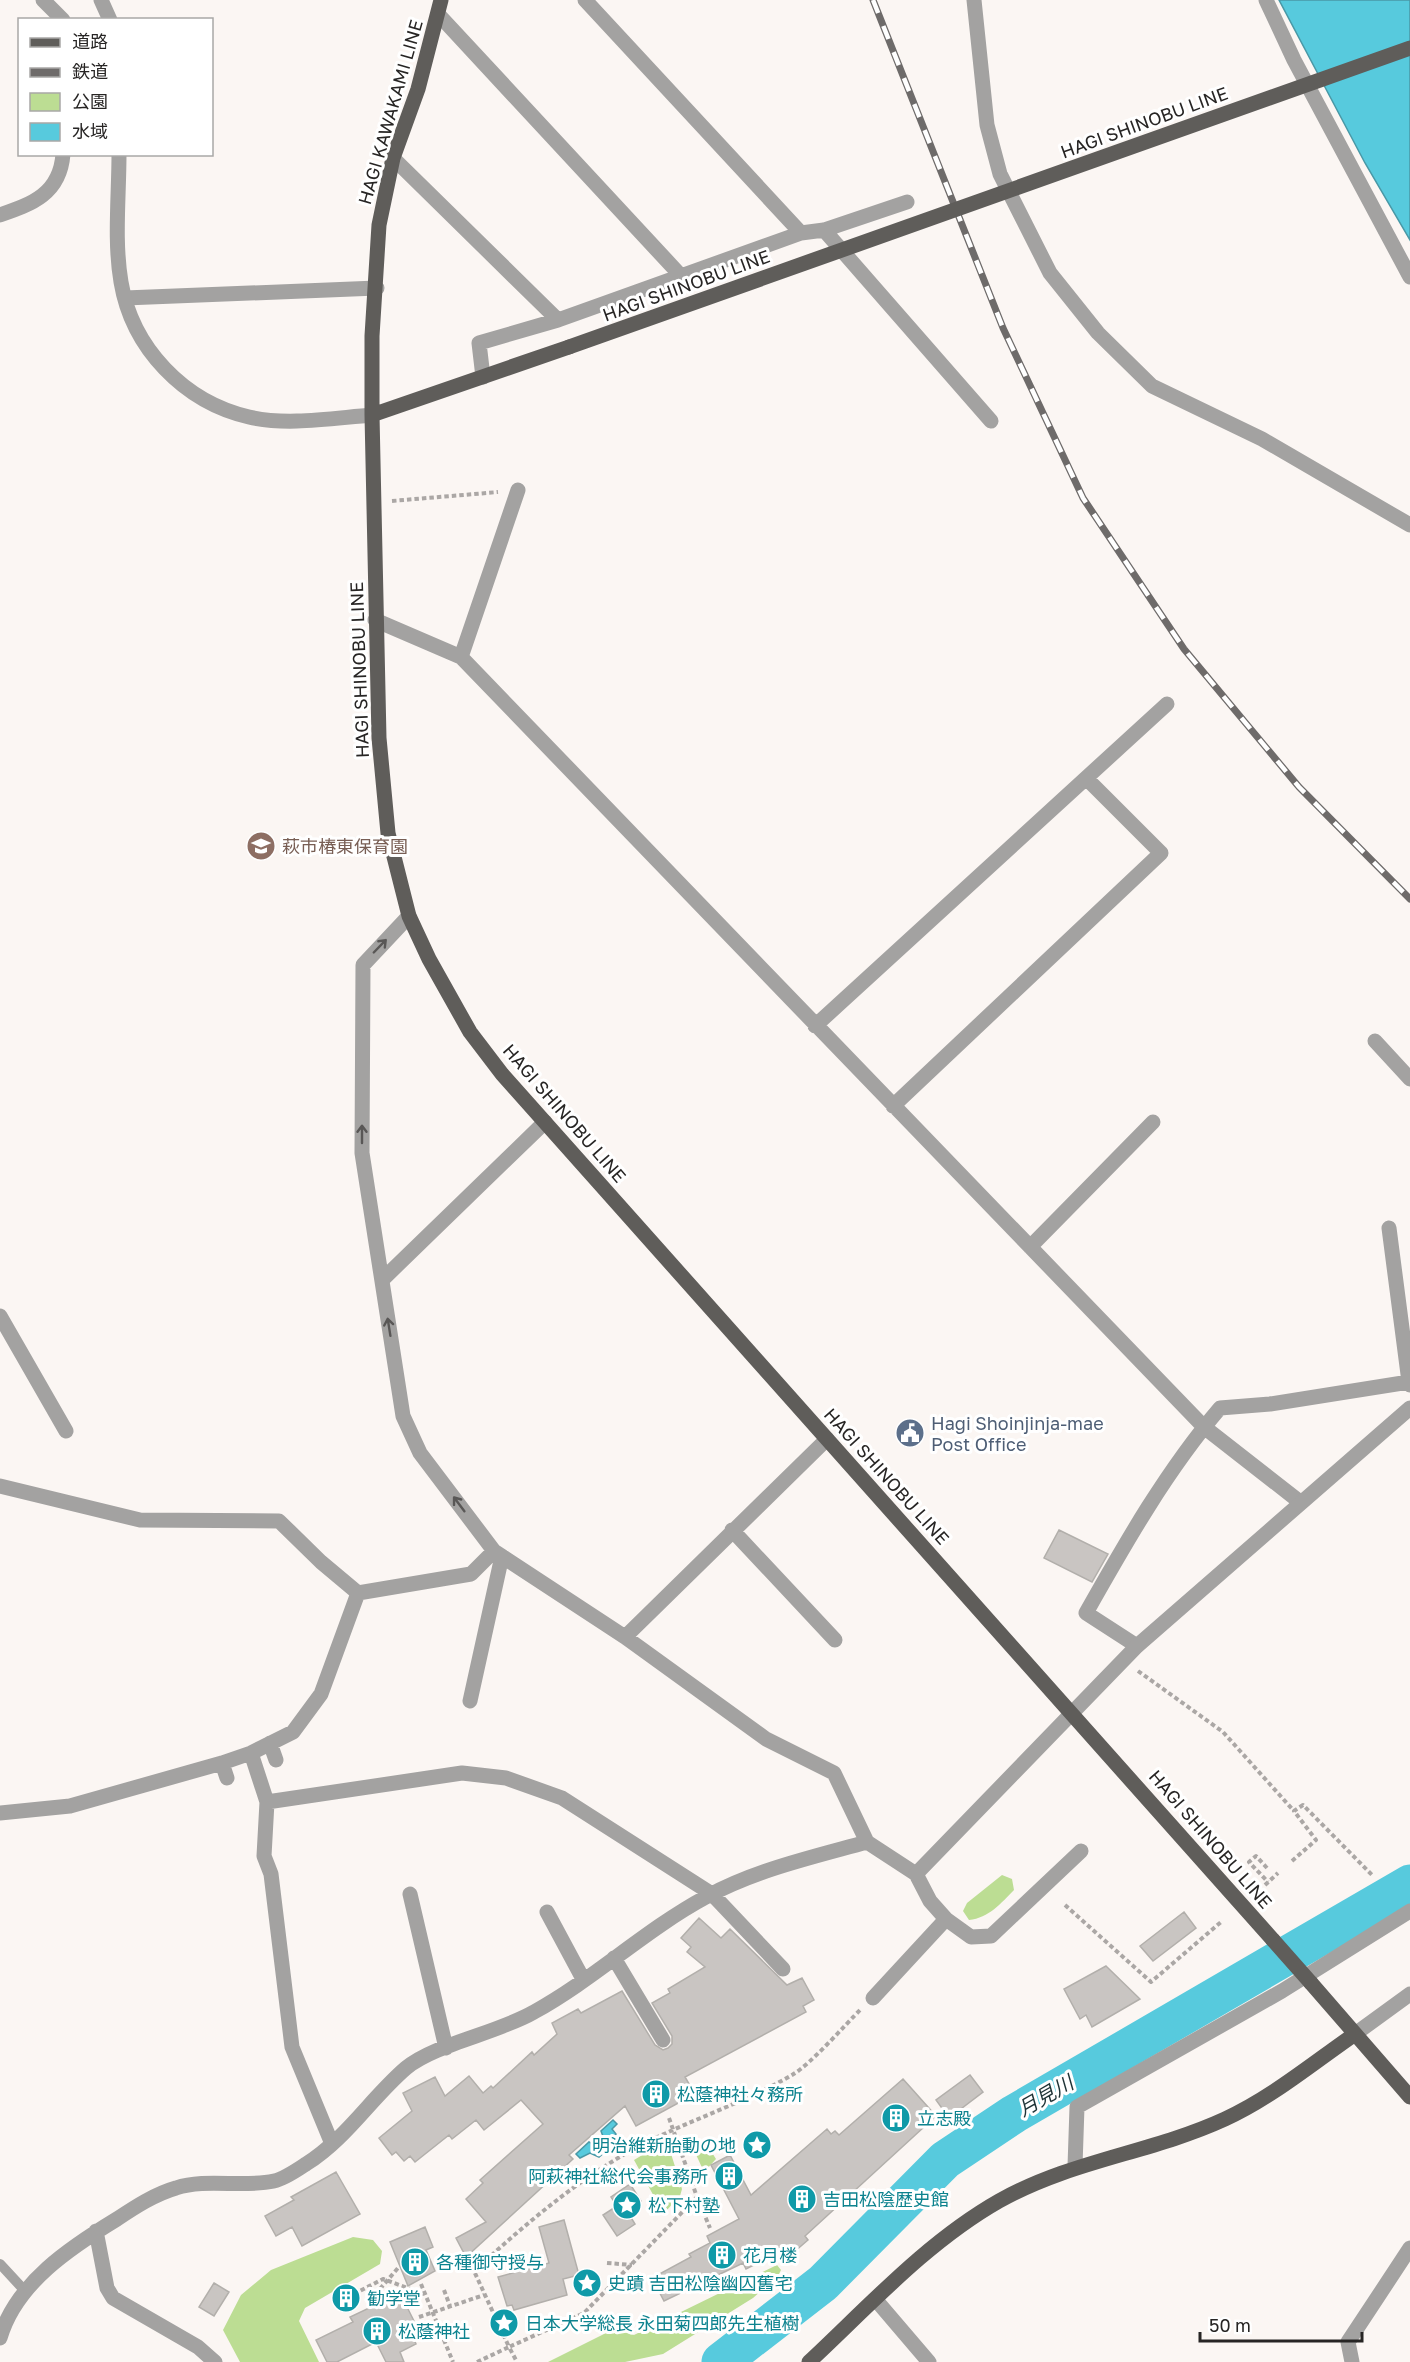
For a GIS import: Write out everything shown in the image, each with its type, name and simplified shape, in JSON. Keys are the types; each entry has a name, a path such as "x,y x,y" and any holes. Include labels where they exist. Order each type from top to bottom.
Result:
{"main road":[{"name":"HAGI KAWAKAMI LINE","path":"372,415 372,336 377,288 379,225 393,158 418,89 439,7"},
{"name":"HAGI SHINOBU LINE","path":"1355,2034 1071,1711 545,1122 470,1032 429,959 409,916 388,833 379,738 372,415 1410,48"},
{"path":"809,2362 929,2249 959,2226 999,2201 1051,2175 1075,2166 1179,2137 1227,2118 1279,2087 1355,2034 1410,2097"}],"street":[{"path":"43,0 61,18"},
{"path":"101,0 109,18"},
{"path":"585,0 801,233"},
{"path":"974,0 987,125 1000,174 1050,273 1098,333 1152,386 1262,439 1410,525"},
{"path":"1266,0 1294,60 1410,277"},
{"path":"439,7 682,277"},
{"path":"0,215 35,203 50,190 62,156"},
{"path":"119,156 118,238 121,282 129,313 146,347 163,369 187,388 215,405 249,417 290,420 372,415"},
{"path":"393,158 558,320"},
{"path":"483,377 479,343 558,320 801,233 824,230 906,202"},
{"path":"824,230 991,422"},
{"path":"125,298 377,288"},
{"path":"461,657 518,490"},
{"path":"375,620 461,657 1204,1427 1300,1502"},
{"path":"815,1026 1167,704"},
{"path":"893,1106 1161,853 1086,778"},
{"path":"409,916 363,964 362,1153 403,1416 420,1453 498,1554 625,1637 766,1739 834,1773 867,1842 916,1874 930,1901 946,1919 971,1937 991,1936 1081,1851"},
{"path":"1374,1041 1410,1079"},
{"path":"382,1280 545,1122"},
{"path":"1030,1247 1153,1122"},
{"path":"1137,1646 1086,1613 1136,1524 1204,1427 1220,1408 1270,1404 1409,1384 1389,1228"},
{"path":"0,1316 66,1431"},
{"path":"916,1874 1122,1660 1410,1408"},
{"path":"625,1637 827,1439"},
{"path":"0,1486 140,1520 279,1521 321,1562 358,1593 471,1574 498,1554"},
{"path":"732,1530 835,1640"},
{"path":"470,1701 498,1554"},
{"path":"0,1813 70,1806 225,1771 251,1753 293,1731 321,1694 358,1593"},
{"path":"270,1743 276,1760"},
{"path":"251,1753 267,1802 264,1856 271,1874 292,2047 332,2144"},
{"path":"267,1802 462,1773 506,1778 562,1798 712,1894 783,1969"},
{"path":"0,2338 4,2325 26,2292 68,2249 146,2201 178,2187 275,2181 307,2163 332,2144 407,2067 446,2048 496,2031 535,2012 660,1925 712,1894 793,1863 867,1842"},
{"path":"410,1894 446,2048"},
{"path":"1075,2166 1077,2107 1282,1991 1410,1911"},
{"path":"547,1912 583,1978"},
{"path":"873,1998 946,1919"},
{"path":"614,1958 663,2040"},
{"path":"1355,2034 1410,1994"},
{"path":"96,2231 107,2288 113,2298 198,2347 215,2362"},
{"path":"1352,2362 1348,2342 1410,2248"},
{"path":"876,2300 929,2362"}],"lane":[{"path":"0,2264 26,2292"}],"path":[{"path":"373,502 518,490"},
{"path":"1122,1660 1223,1732 1294,1811 1316,1840 1292,1862"},
{"path":"1294,1811 1303,1805 1373,1876"},
{"path":"1267,1868 1256,1856 1249,1862 1266,1883 1278,1873"},
{"path":"1065,1905 1151,1983 1221,1922"},
{"path":"517,2362 474,2271 515,2233 575,2186 620,2157 793,2074 873,1998"},
{"path":"669,2118 710,2228"},
{"path":"693,2181 709,2172"},
{"path":"477,2362 584,2313 697,2197"},
{"path":"607,2263 633,2265"},
{"path":"374,2301 373,2297 398,2268"},
{"path":"354,2294 383,2278 425,2294"},
{"path":"421,2284 453,2362"},
{"path":"444,2290 450,2306"},
{"path":"419,2317 484,2295"}],"green space":[{"path":"1002,1875 1012,1879 1014,1890 989,1913 969,1920 963,1911 967,1903"},
{"path":"704,2140 716,2159 704,2172 693,2148 698,2141"},
{"path":"664,2142 668,2144 682,2189 680,2196 665,2212 662,2211 634,2160"},
{"path":"353,2237 373,2240 382,2251 380,2264 305,2308 299,2321 319,2362 240,2362 223,2330 241,2295 271,2270"},
{"path":"777,2265 781,2270 778,2276 753,2298 663,2354 625,2362 548,2362 614,2329 634,2335"}],"water":[{"path":"1279,0 1410,0 1410,240 1365,163"},
{"path":"613,2120 617,2124 612,2129 616,2134 610,2138 615,2143 599,2157 590,2153 580,2158 576,2154 589,2142 597,2146 604,2139 601,2131"}],"building":[{"path":"1059,1530 1108,1554 1092,1582 1044,1558"},
{"path":"1184,1912 1196,1928 1153,1961 1140,1946"},
{"path":"699,1918 721,1938 730,1929 787,1985 802,1978 814,2000 803,2006 806,2012 685,2077 695,2094 636,2126 625,2106 569,2155 573,2159 466,2257 456,2238 486,2222 466,2199 483,2183 480,2180 543,2124 521,2100 484,2130 476,2120 452,2139 449,2135 415,2162 410,2156 404,2161 396,2152 392,2155 379,2138 412,2111 403,2093 435,2077 445,2096 469,2076 483,2093 491,2086 493,2088 532,2052 534,2055 557,2034 552,2023 578,2009 581,2013 622,1991 655,2045 663,2050 668,2048 672,2044 672,2036 652,2003 670,1993 668,1989 705,1967 687,1952 691,1947 681,1938"},
{"path":"1106,1966 1140,1999 1092,2027 1086,2015 1080,2019 1064,1989"},
{"path":"970,2075 983,2092 949,2118 936,2100"},
{"path":"903,2079 936,2116 805,2236 808,2240 786,2259 780,2252 746,2269 743,2263 664,2301 652,2278 691,2257 689,2254 710,2243 707,2236 739,2219 711,2165 730,2155 751,2195 827,2129 831,2134 835,2131 839,2135"},
{"path":"336,2172 360,2214 302,2246 292,2227 276,2236 265,2216 294,2200 291,2197"},
{"name":"松下村塾","path":"630,2184 641,2201 627,2211 635,2224 617,2236 603,2215 617,2206 611,2197"},
{"path":"564,2220 579,2275 563,2279 567,2295 514,2310 512,2305 507,2306 498,2277 549,2263 539,2227"},
{"name":"各種御守授与","path":"425,2227 433,2247 426,2250 435,2271 408,2286 390,2242"},
{"path":"214,2283 229,2292 214,2316 199,2307"},
{"name":"松蔭神社","path":"390,2298 392,2304 404,2301 420,2333 413,2337 416,2344 400,2352 404,2362 386,2362 376,2342 337,2362 327,2362 316,2340 353,2322 350,2317"}],"waterway":[{"name":"月見川","path":"721,2362 823,2283 945,2160 1014,2114 1410,1884"}],"railway":[{"path":"873,0 1003,328 1083,498 1184,649 1299,787 1410,899"}],"place":[{"name":"萩市椿東保育園","path":"261,846"},
{"name":"Hagi Shoinjinja-mae Post Office","path":"910,1433"},
{"name":"松蔭神社々務所","path":"656,2094"},
{"name":"立志殿","path":"896,2118"},
{"name":"明治維新胎動の地","path":"757,2145"},
{"name":"阿萩神社総代会事務所","path":"729,2176"},
{"name":"吉田松陰歴史館","path":"802,2199"},
{"name":"松下村塾","path":"627,2205"},
{"name":"花月楼","path":"722,2255"},
{"name":"各種御守授与","path":"415,2262"},
{"name":"史蹟 吉田松陰幽囚舊宅","path":"587,2283"},
{"name":"勧学堂","path":"346,2298"},
{"name":"日本大学総長 永田菊四郎先生植樹","path":"504,2323"},
{"name":"松蔭神社","path":"377,2331"}]}
